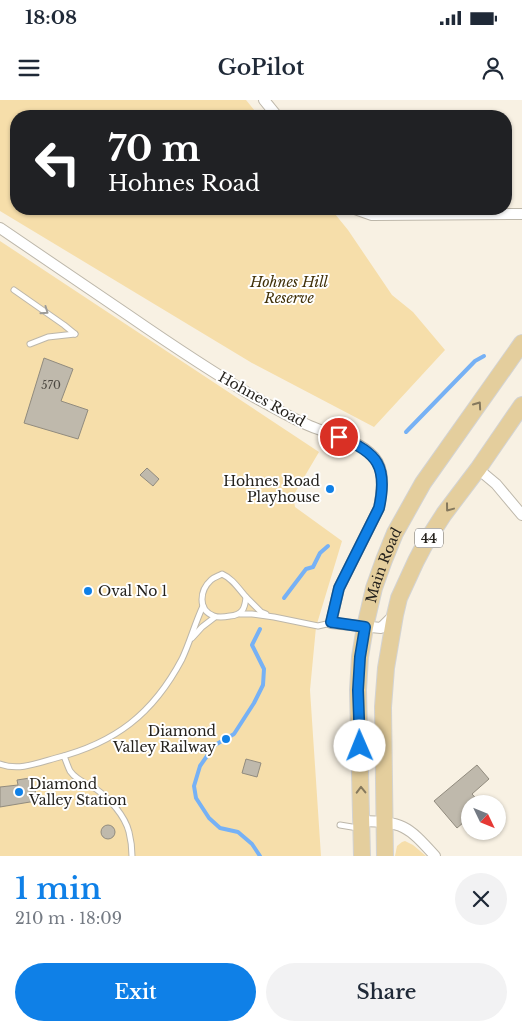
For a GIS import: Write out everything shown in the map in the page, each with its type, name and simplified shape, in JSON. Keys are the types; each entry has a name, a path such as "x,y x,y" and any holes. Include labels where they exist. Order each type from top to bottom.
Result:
{"main road":[{"name":"Main Road","path":"362,856 358,690 360,657 374,588 395,533 410,505 522,343"},
{"name":"Main Road","path":"385,856 382,707 394,615 399,598 406,580 426,542 522,405"}],"street":[{"path":"264,100 272,110"},
{"name":"Hohnes Road","path":"0,228 199,364 308,425 355,443 375,458 380,468 382,480 379,508 339,588 331,622"},
{"path":"478,469 496,484 522,514"},
{"path":"331,622 381,628 394,615"},
{"path":"361,824 384,821 395,823 409,830 435,856"}],"lane":[{"path":"14,290 75,334 48,337 30,344"},
{"path":"215,617 207,612 203,606 203,591 212,579 222,574 233,580 261,612 318,626 331,622"},
{"path":"240,614 245,605 246,597"},
{"path":"0,764 22,767 64,756 105,740 131,724 144,713 166,686 182,658 203,606"},
{"path":"190,640 215,617 240,614 274,616"},
{"path":"64,756 70,772 101,793 116,810 128,830 132,856"},
{"path":"340,825 361,824"}],"green space":[{"name":"Hohnes Hill Reserve","path":"0,100 246,100 254,110 10,110 10,215 336,215 392,295 413,312 445,350 374,427 252,363 0,211"},
{"path":"0,241 319,452 293,496 295,507 342,541 316,627 310,690 321,856 0,856"},
{"path":"405,841 426,856 395,856 397,846"}],"building":[{"path":"44,358 73,369 61,401 88,410 78,439 24,423"},
{"path":"147,468 159,479 153,486 140,475"},
{"path":"246,759 261,763 257,777 242,773"},
{"path":"477,765 489,779 473,795 461,795 461,825 457,828 434,801"},
{"name":"Diamond Valley Station","path":"30,778 31,788 35,787 36,801 0,807 0,787 18,785 17,780"},
{"path":"105,825 111,825 115,832 111,839 105,839 101,835 101,829"}],"waterway":[{"path":"406,432 475,361 484,356"},
{"path":"284,598 306,569 313,567 320,553 328,546"},
{"path":"260,629 252,645 264,669 263,685 234,734 215,745 200,766 194,786 196,798 209,818 220,828 238,832 252,844 260,856"}],"place":[{"name":"Hohnes Road Playhouse","path":"330,489"},
{"name":"Oval No 1","path":"88,591"},
{"name":"Diamond Valley Railway","path":"226,739"},
{"name":"Diamond Valley Station","path":"19,792"}],"route":[{"path":"339,437 355,443 375,458 380,468 382,480 379,508 339,588 331,622 365,627 360,657 358,690 360,746"}]}
